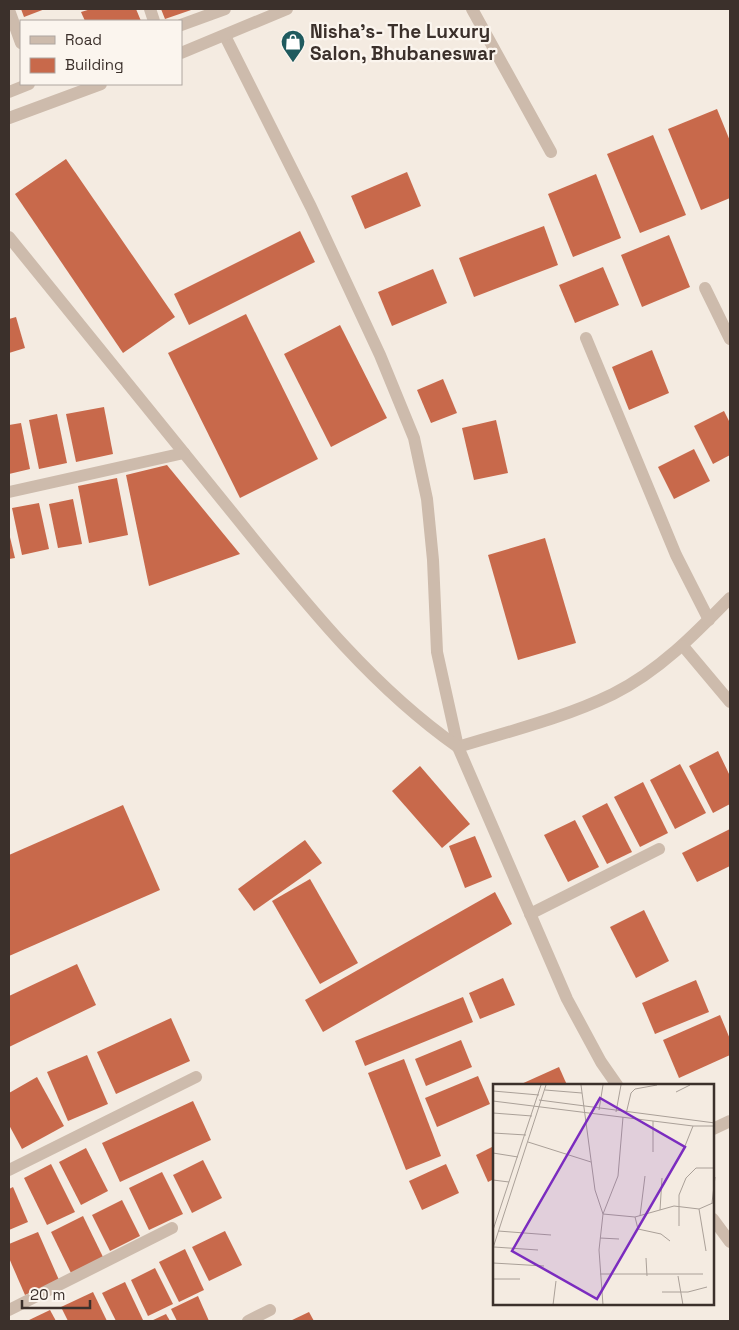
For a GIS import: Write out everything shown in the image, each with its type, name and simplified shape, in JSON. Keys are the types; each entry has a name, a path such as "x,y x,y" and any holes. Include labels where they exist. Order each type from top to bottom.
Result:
{"street":[{"path":"182,25 225,9"},
{"path":"182,53 287,9"},
{"path":"472,9 551,152"},
{"path":"9,10 20,40"},
{"path":"225,36 320,225 380,355 414,438 428,508 433,560 437,652 458,747 567,999 601,1062 616,1084"},
{"path":"9,92 26,85"},
{"path":"9,118 98,85"},
{"path":"9,237 324,624 390,694 458,747"},
{"path":"705,288 730,339"},
{"path":"586,338 676,555 709,620"},
{"path":"9,492 184,453"},
{"path":"458,747 556,718 614,694 683,646 730,598"},
{"path":"683,646 730,702"},
{"path":"530,914 659,849"},
{"path":"9,1170 196,1077"},
{"path":"714,1129 730,1121"},
{"path":"714,1219 730,1242"},
{"path":"9,1310 172,1228"},
{"path":"248,1321 270,1310"}],"building":[{"path":"21,9 45,9 24,17"},
{"path":"91,9 136,9 141,20 85,20 81,12"},
{"path":"161,9 194,9 165,19"},
{"path":"717,109 730,141 730,198 701,210 668,129"},
{"path":"653,135 686,215 640,233 607,154"},
{"path":"66,159 175,317 123,353 15,194"},
{"path":"407,172 421,206 365,229 351,196"},
{"path":"596,174 621,238 573,257 548,194"},
{"path":"544,226 558,265 474,297 459,258"},
{"path":"300,231 315,262 189,325 174,294"},
{"path":"669,235 690,287 642,307 621,255"},
{"path":"603,267 619,305 575,323 559,285"},
{"path":"433,269 447,303 392,326 378,292"},
{"path":"246,314 318,459 240,498 168,353"},
{"path":"16,317 25,348 9,353 9,319"},
{"path":"340,325 387,418 331,447 284,354"},
{"path":"652,350 669,393 629,410 612,367"},
{"path":"443,379 457,413 431,423 417,390"},
{"path":"104,407 113,454 76,462 66,414"},
{"path":"724,411 730,423 730,455 713,464 694,426"},
{"path":"57,414 67,463 39,469 29,420"},
{"path":"496,420 508,473 474,480 462,428"},
{"path":"21,423 30,469 9,474 9,425"},
{"path":"694,449 710,481 674,499 658,467"},
{"path":"167,465 240,554 149,586 126,475"},
{"path":"117,478 128,535 89,543 78,486"},
{"path":"73,499 82,544 58,548 49,504"},
{"path":"39,503 49,549 22,555 12,508"},
{"path":"9,533 15,558 9,559"},
{"path":"545,538 576,643 518,660 488,555"},
{"path":"718,751 730,776 730,804 713,813 689,766"},
{"path":"680,764 706,813 675,829 650,780"},
{"path":"420,766 470,824 442,848 392,791"},
{"path":"643,782 668,833 640,847 614,797"},
{"path":"607,803 632,852 607,864 582,816"},
{"path":"123,805 160,890 9,956 9,855"},
{"path":"575,820 599,867 568,882 544,835"},
{"path":"730,829 730,866 697,882 682,853"},
{"path":"475,836 492,877 465,888 449,846"},
{"path":"305,840 322,863 254,911 238,889"},
{"path":"310,879 358,963 320,984 272,901"},
{"path":"495,892 512,924 323,1032 305,1000"},
{"path":"644,910 669,961 636,978 610,927"},
{"path":"77,964 96,1005 9,1047 9,996"},
{"path":"503,978 515,1005 480,1019 469,993"},
{"path":"696,980 709,1012 655,1034 642,1003"},
{"path":"463,997 473,1022 365,1066 355,1041"},
{"path":"720,1015 730,1039 730,1055 679,1078 663,1040"},
{"path":"171,1018 190,1061 116,1094 97,1052"},
{"path":"461,1040 472,1067 426,1086 415,1059"},
{"path":"87,1055 108,1104 68,1121 47,1072"},
{"path":"404,1059 441,1156 406,1170 368,1073"},
{"path":"559,1067 567,1084 521,1084"},
{"path":"478,1076 490,1104 437,1127 425,1098"},
{"path":"37,1077 64,1126 22,1149 9,1125 9,1093"},
{"path":"193,1101 211,1140 120,1182 102,1143"},
{"path":"493,1146 493,1180 488,1182 476,1155"},
{"path":"86,1148 108,1191 81,1205 59,1162"},
{"path":"203,1160 222,1198 192,1213 173,1175"},
{"path":"51,1164 75,1212 47,1225 24,1178"},
{"path":"446,1164 459,1193 422,1210 409,1181"},
{"path":"162,1172 183,1214 149,1230 129,1188"},
{"path":"13,1187 28,1222 9,1230 9,1189"},
{"path":"122,1200 140,1236 110,1251 92,1215"},
{"path":"83,1216 103,1257 71,1273 51,1232"},
{"path":"225,1231 242,1265 209,1281 192,1247"},
{"path":"38,1232 59,1280 25,1295 9,1258 9,1244"},
{"path":"185,1249 204,1290 179,1302 159,1262"},
{"path":"155,1268 173,1304 148,1316 131,1280"},
{"path":"125,1282 143,1320 116,1321 102,1293"},
{"path":"93,1292 107,1321 68,1321 61,1307"},
{"path":"198,1296 209,1321 177,1321 171,1309"},
{"path":"50,1310 56,1321 27,1321"},
{"path":"309,1312 314,1321 290,1321"},
{"path":"166,1314 170,1321 151,1321"}],"place":[{"name":"Nisha's- The Luxury Salon, Bhubaneswar","path":"293,63"}]}
